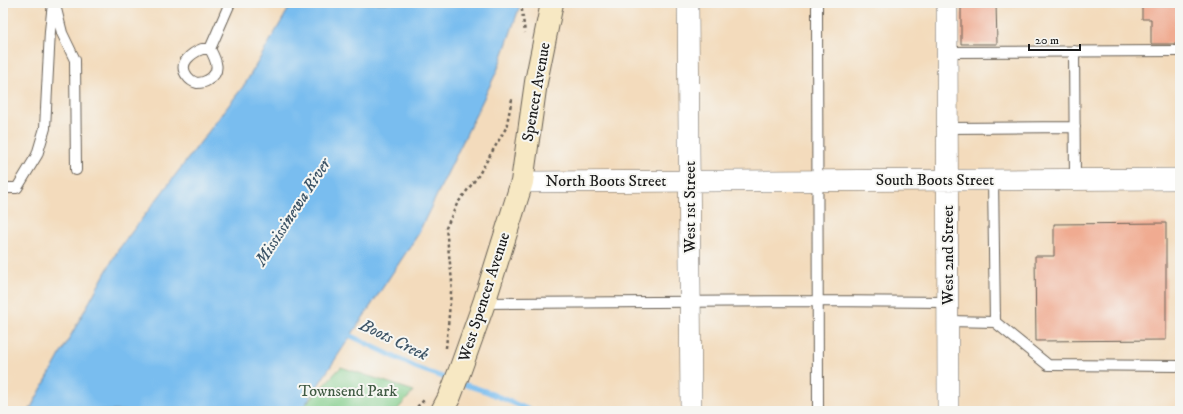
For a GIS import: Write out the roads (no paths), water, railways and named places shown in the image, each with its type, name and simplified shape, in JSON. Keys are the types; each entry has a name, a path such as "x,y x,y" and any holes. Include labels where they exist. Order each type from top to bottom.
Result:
{"main road":[{"name":"Spencer Avenue","path":"522,182 536,82 552,3"},
{"name":"West Spencer Avenue","path":"440,402 460,370 484,303 522,182"}],"street":[{"name":"West 1st Street","path":"688,3 691,411"},
{"name":"West 2nd Street","path":"947,3 948,411"},
{"name":"South Boots Street","path":"690,180 1180,179"},
{"name":"North Boots Street","path":"522,182 690,180"}],"lane":[{"path":"54,3 62,33 75,60 76,170"},
{"path":"3,188 17,188 37,155 45,128 50,31 54,3"},
{"path":"210,49 230,3"},
{"path":"817,3 818,411"},
{"path":"1074,51 1075,179"},
{"path":"947,52 1180,51"},
{"path":"948,128 1075,127"},
{"path":"993,179 995,322"},
{"path":"484,303 818,301 948,312 995,322 1048,365 1180,366"}],"water":[{"name":"Mississinewa River","path":"292,3 521,3 497,71 417,236 301,411 29,411 118,250 245,84"}],"waterway":[{"name":"Boots Creek","path":"345,333 417,368 451,380"},
{"name":"Boots Creek","path":"460,383 485,391 532,411"}],"park label":[{"name":"Townsend Park","path":"348,391"}]}
